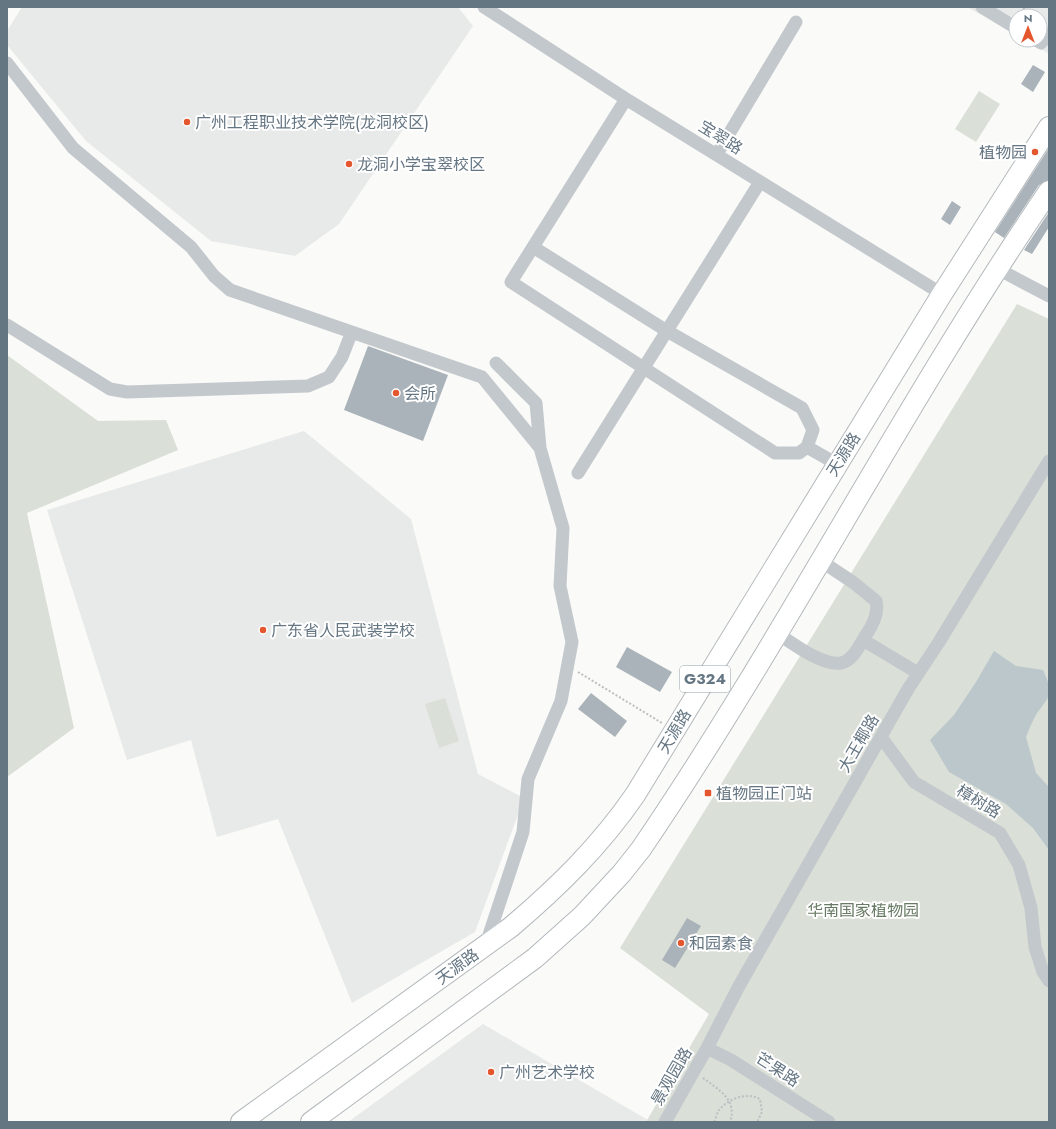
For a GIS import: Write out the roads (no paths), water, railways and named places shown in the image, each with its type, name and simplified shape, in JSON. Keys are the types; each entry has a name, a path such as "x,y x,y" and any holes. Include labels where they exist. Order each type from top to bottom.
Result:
{"highway":[{"name":"天源路","path":"241,1122 511,927 551,894 604,837 635,795 942,294 1049,127"},
{"name":"G324","path":"311,1122 535,958 582,916 622,873 641,849 777,633 969,313 1049,191"}],"street":[{"name":"宝翠路","path":"484,7 760,182 942,294"},
{"path":"982,7 1008,23"},
{"path":"717,154 796,22"},
{"path":"7,62 73,148 191,247 214,276 230,290 482,377 540,448"},
{"path":"533,248 667,331 802,408 812,430 807,447 799,453 774,453 644,367 511,282 626,98"},
{"path":"578,473 760,182"},
{"path":"998,268 1049,296"},
{"path":"7,325 110,389 127,392 308,386 329,377 342,357 351,334"},
{"path":"485,946 523,832 528,779 561,700 572,642 560,586 563,528 540,448 536,403 496,363"},
{"path":"807,447 837,464"},
{"name":"大王椰路","path":"707,1048 739,986 918,673 1049,461"},
{"path":"777,633 810,654 831,662 842,663 849,658 863,640 877,613 876,601 854,583 820,561"},
{"path":"863,640 918,673"},
{"name":"樟树路","path":"881,737 914,782 1000,833 1020,865 1031,908 1035,947 1043,972 1049,982"},
{"name":"景观园路","path":"665,1122 707,1048"},
{"name":"芒果路","path":"707,1048 731,1060 829,1122"}],"place":[{"name":"广州工程职业技术学院(龙洞校区)","path":"187,122"},
{"name":"植物园","path":"1035,152"},
{"name":"龙洞小学宝翠校区","path":"349,164"},
{"name":"会所","path":"396,393"},
{"name":"广东省人民武装学校","path":"263,630"},
{"name":"植物园正门站","path":"708,793"},
{"name":"和园素食","path":"681,943"},
{"name":"广州艺术学校","path":"491,1072"}],"park label":[{"name":"华南国家植物园","path":"863,910"}]}
